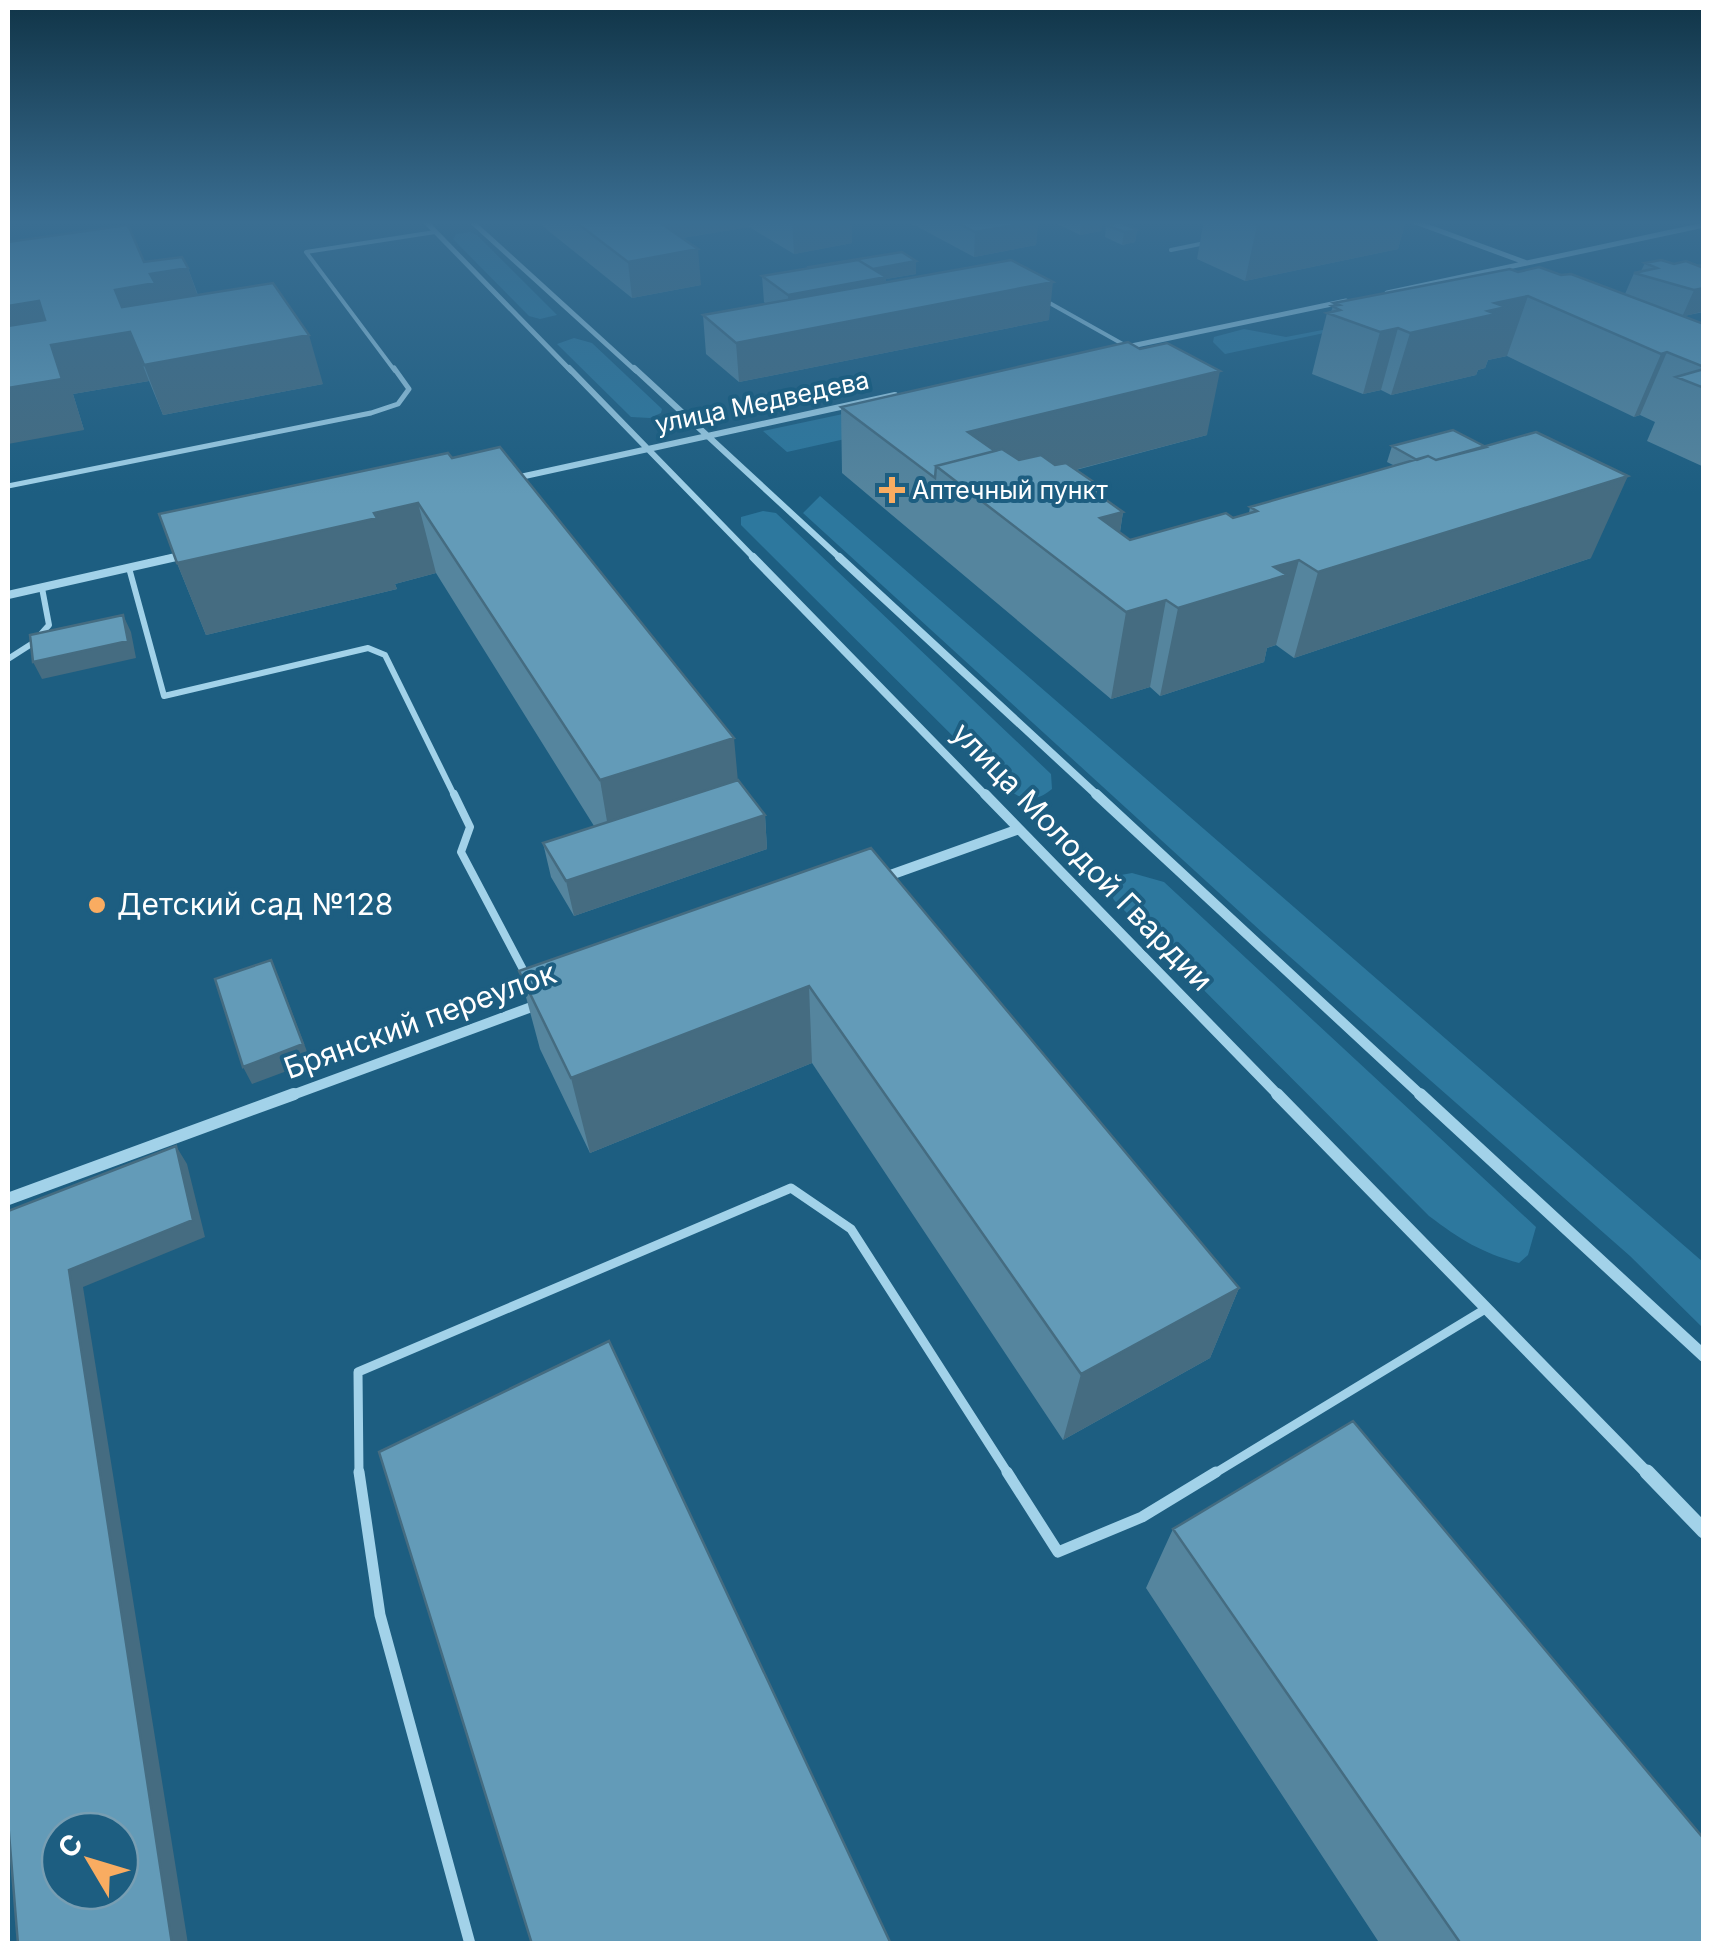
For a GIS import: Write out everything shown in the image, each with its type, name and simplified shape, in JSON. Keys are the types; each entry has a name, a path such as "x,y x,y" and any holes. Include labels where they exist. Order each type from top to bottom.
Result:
{"street":[{"name":"улица Молодой Гвардии","path":"511,311 1704,1531"},
{"name":"улица Молодой Гвардии","path":"572,311 1704,1356"},
{"path":"1114,350 1302,311"},
{"name":"улица Медведева","path":"498,482 895,395"},
{"path":"8,595 206,550"},
{"path":"870,882 1019,828"},
{"name":"Брянский переулок","path":"8,1199 541,1003"}],"lane":[{"path":"8,486 371,413 398,404 410,389 351,311"},
{"path":"1064,311 1128,347"},
{"path":"129,568 164,696 368,648 385,655 470,828 461,852 541,1003"},
{"path":"8,659 33,643 49,625 42,588"},
{"path":"470,1944 380,1615 357,1462 358,1372 790,1188 851,1229 1058,1552 1142,1516 1487,1308"}],"shaded area":[{"path":"524,311 553,311 557,315 540,319"},
{"path":"1428,311 1225,354 1213,342 1214,337 1244,329 1286,337"},
{"path":"574,338 592,343 662,409 661,413 650,418 631,417 557,344"},
{"path":"1198,360 787,452 763,431 904,401"},
{"path":"820,496 1703,1262 1703,1328 1630,1256 1264,934 803,513"},
{"path":"763,511 776,513 1051,774 1052,789 1037,798 1023,798 997,780 741,525 741,517"},
{"path":"1132,873 1164,882 1536,1227 1528,1255 1519,1263 1493,1254 1461,1239 1429,1216 1114,900 1108,889 1115,876"}],"building":[{"path":"42,311 292,311 309,335 144,365 130,332 51,345 62,379 8,388 8,326 45,320"},
{"path":"725,311 902,311 736,343 703,315"},
{"path":"1563,311 1670,311 1704,324 1704,367 1667,352 1661,354"},
{"path":"1327,313 1496,314 1410,333 1398,328 1380,332"},
{"path":"1128,342 1140,349 1167,343 1220,371 968,432 995,451 936,466 935,478 841,407"},
{"path":"1704,369 1704,388 1676,377"},
{"path":"1453,430 1486,447 1436,460 1428,456 1417,460 1392,446"},
{"path":"1536,432 1628,476 1318,572 1299,560 1274,567 1287,575 1178,608 1166,600 1126,612 936,466 1002,449 1019,460 1041,455 1055,465 1066,463 1101,487 1092,490 1123,512 1100,518 1130,540 1226,513 1233,518 1257,511 1250,507 1428,456 1436,460"},
{"path":"500,447 734,738 600,780 418,503 374,513 377,518 177,563 159,514 448,453 452,458"},
{"path":"123,615 128,641 33,662 30,635"},
{"path":"738,780 765,815 566,881 543,843"},
{"path":"871,848 1239,1288 1081,1374 809,986 571,1078 519,971"},
{"path":"271,960 303,1044 243,1067 215,979"},
{"path":"176,1146 193,1220 69,1270 172,1944 18,1944 8,1821 8,1211"},
{"path":"609,1341 891,1944 532,1944 379,1452"},
{"path":"1353,1421 1704,1839 1704,1944 1461,1944 1173,1529"}],"place":[{"name":"Аптечный пункт","path":"892,490"},
{"name":"Детский сад №128","path":"97,905"}]}
